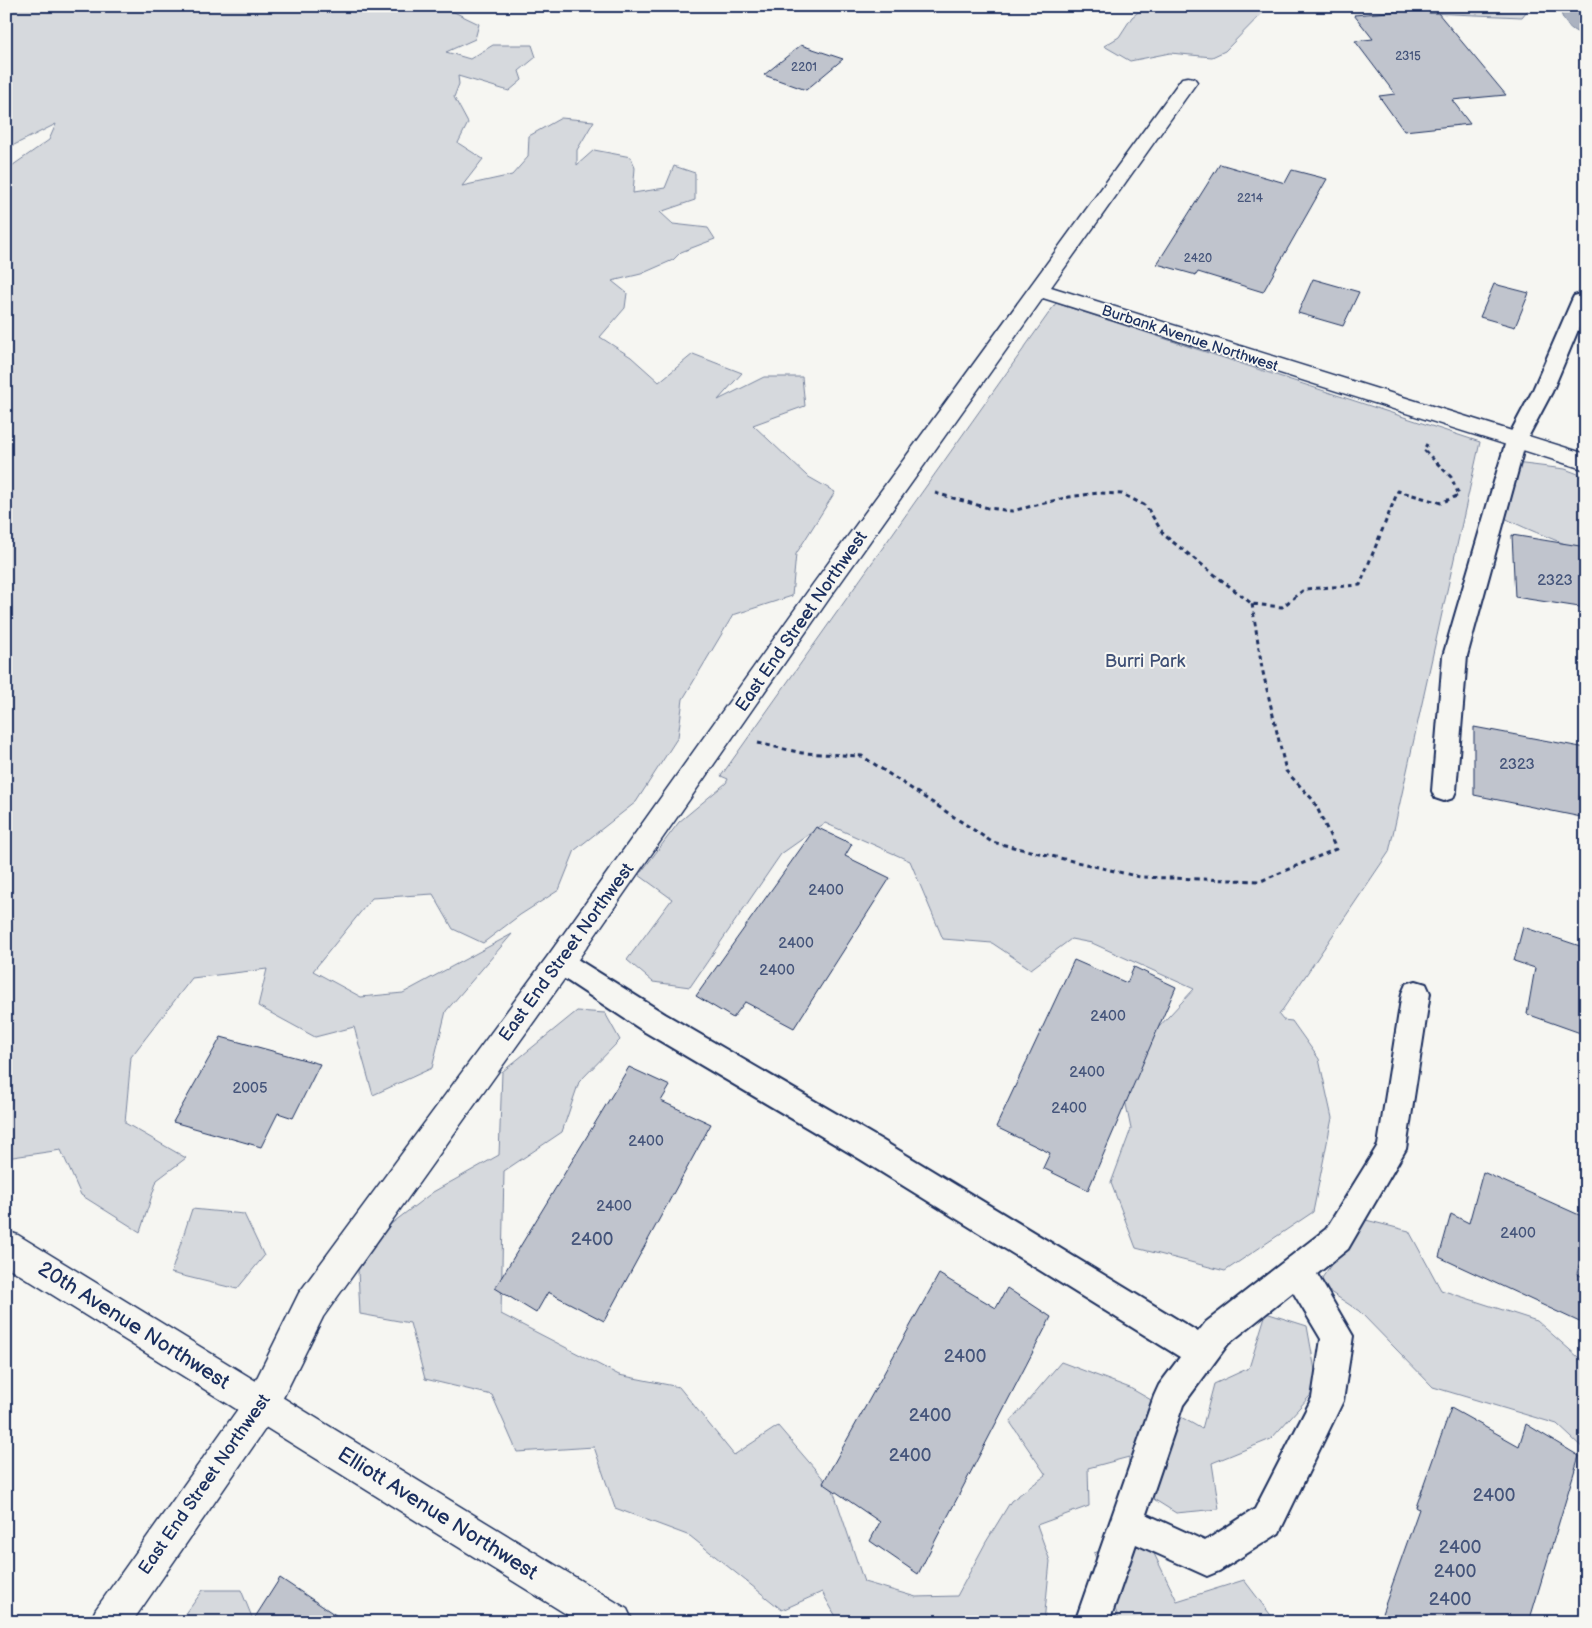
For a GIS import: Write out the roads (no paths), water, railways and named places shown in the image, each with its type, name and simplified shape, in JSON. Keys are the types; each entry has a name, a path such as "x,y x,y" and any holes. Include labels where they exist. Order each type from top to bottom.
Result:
{"street":[{"path":"1039,290 1188,82"},
{"name":"Burbank Avenue Northwest","path":"1039,290 1586,462"},
{"name":"East End Street Northwest","path":"108,1622 262,1404 311,1305 560,962 1039,290"},
{"name":"20th Avenue Northwest","path":"6,1247 262,1404"},
{"name":"Elliott Avenue Northwest","path":"262,1404 614,1622"}],"lane":[{"path":"1444,791 1456,656 1516,441 1542,392 1581,300"},
{"path":"560,962 654,1023 870,1149 1203,1353"},
{"path":"1092,1622 1170,1396 1217,1333 1337,1239 1392,1150 1407,1062 1416,993"},
{"path":"1126,1522 1207,1559 1267,1521 1326,1401 1337,1336 1297,1270"}],"park label":[{"name":"Burri Park","path":"1145,661"}]}
